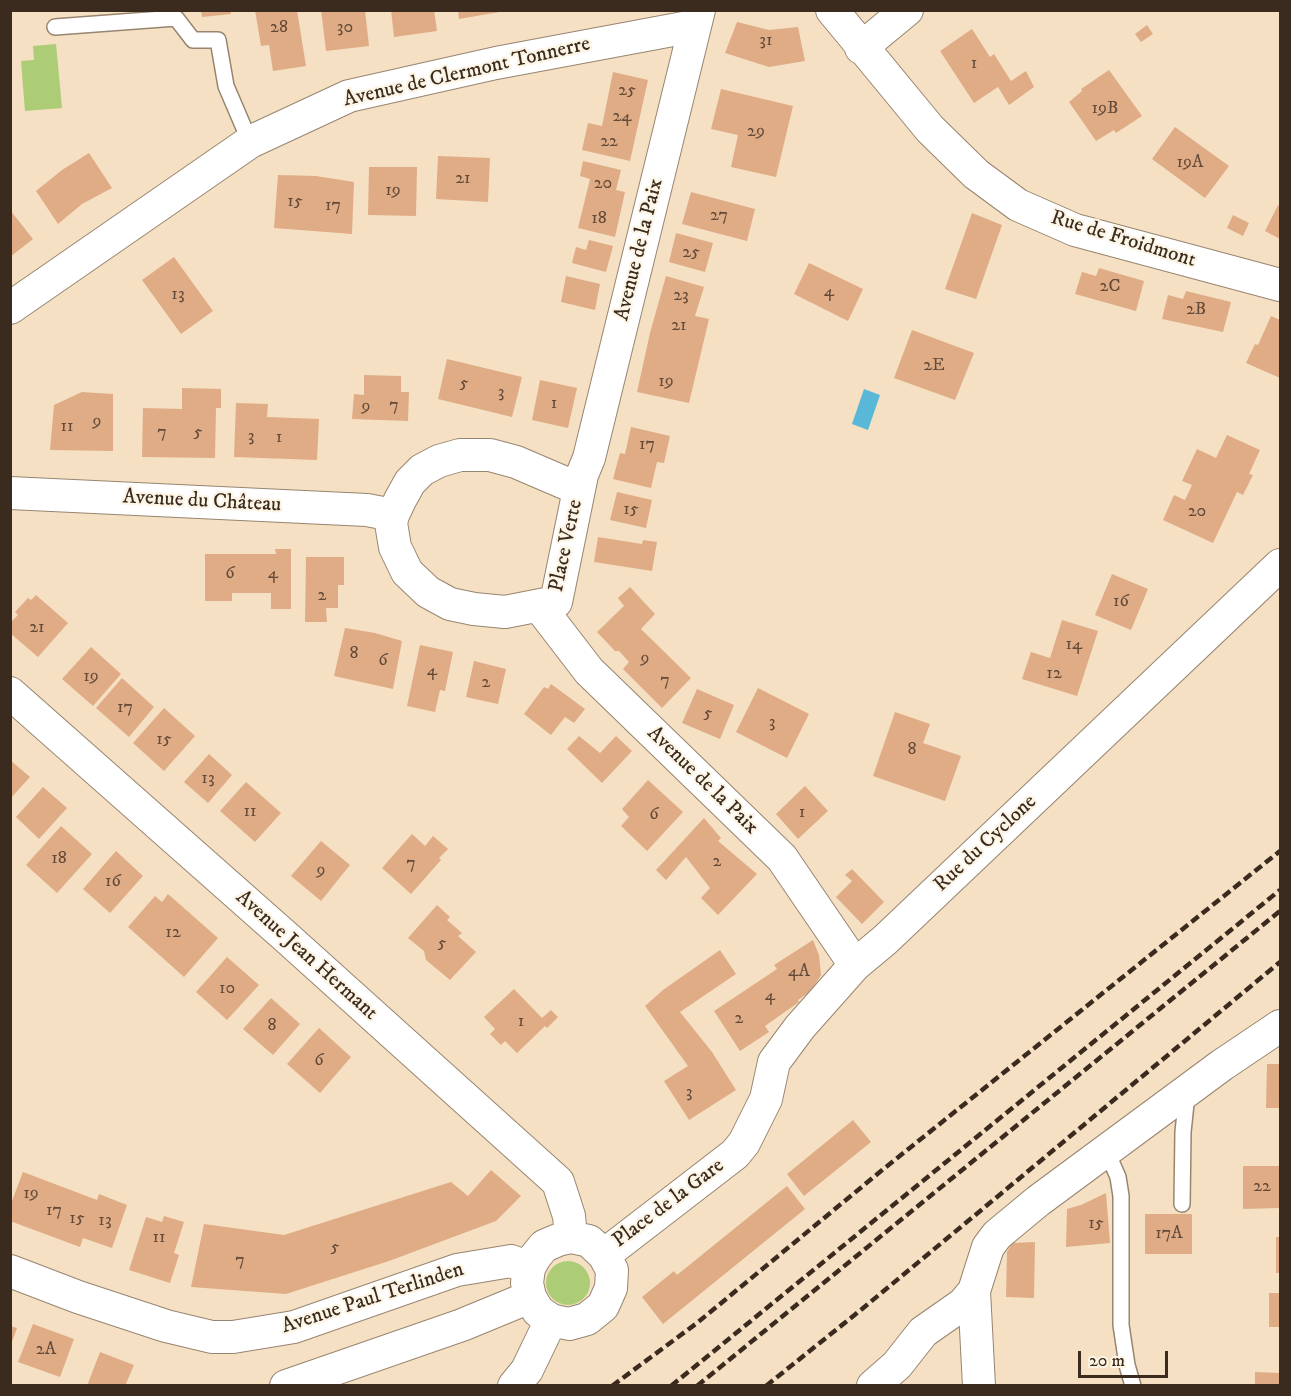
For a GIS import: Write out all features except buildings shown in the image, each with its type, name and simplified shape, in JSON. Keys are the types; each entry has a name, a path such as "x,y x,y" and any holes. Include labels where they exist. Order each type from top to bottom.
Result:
{"street":[{"name":"Rue de Froidmont","path":"832,10 930,129 976,174 1018,205 1075,230 1281,285"},
{"path":"861,48 906,10"},
{"name":"Avenue de Clermont Tonnerre","path":"10,308 250,142 349,96 696,18"},
{"name":"Avenue de la Paix","path":"579,489 592,447 696,18"},
{"name":"Place Verte","path":"460,455 490,455 516,462 579,489 556,602 505,612 450,604 428,592 407,572 395,547 393,514 410,482 422,470 439,461 460,455"},
{"name":"Avenue du Château","path":"10,493 367,510 393,514"},
{"name":"Rue du Cyclone","path":"735,1154 744,1143 766,1099 774,1062 800,1027 855,965 902,924 1281,565"},
{"name":"Avenue de la Paix","path":"539,606 589,671 782,858 855,965"},
{"name":"Avenue Jean Hermant","path":"10,693 558,1182 569,1216 571,1237"},
{"path":"978,1386 974,1291 988,1247 997,1235 1257,1040 1281,1026"},
{"name":"Place de la Gare","path":"604,1255 735,1154"},
{"path":"571,1237 589,1241 604,1255 612,1270 611,1288 603,1306 587,1319 569,1324 551,1320 538,1311 530,1283 535,1257 544,1246 571,1237"},
{"name":"Avenue Paul Terlinden","path":"10,1271 78,1297 166,1326 212,1337 233,1337 294,1327 457,1270 511,1261 530,1283"},
{"path":"286,1386 462,1325 530,1283"},
{"path":"873,1386 897,1365 923,1332 963,1304 974,1291"},
{"path":"514,1386 527,1370 551,1320"}],"lane":[{"path":"55,27 176,18 193,40 218,40 226,86 250,142"},
{"path":"1182,1204 1183,1132 1188,1091"},
{"path":"1107,1152 1118,1177 1121,1196 1121,1325 1127,1365 1133,1386"}],"green space":[{"path":"56,44 62,108 25,111 21,61 34,60 33,46"},
{"path":"568,1261 576,1262 584,1267 589,1275 589,1291 584,1299 576,1304 568,1305 560,1304 552,1299 547,1291 546,1283 547,1275 552,1267 560,1262"}],"water":[{"path":"864,389 880,395 868,430 852,424"}],"railway":[{"path":"612,1386 697,1323 881,1171 1280,851"},
{"path":"671,1386 1280,890"},
{"path":"697,1386 1280,911"},
{"path":"766,1386 1280,962"}]}
